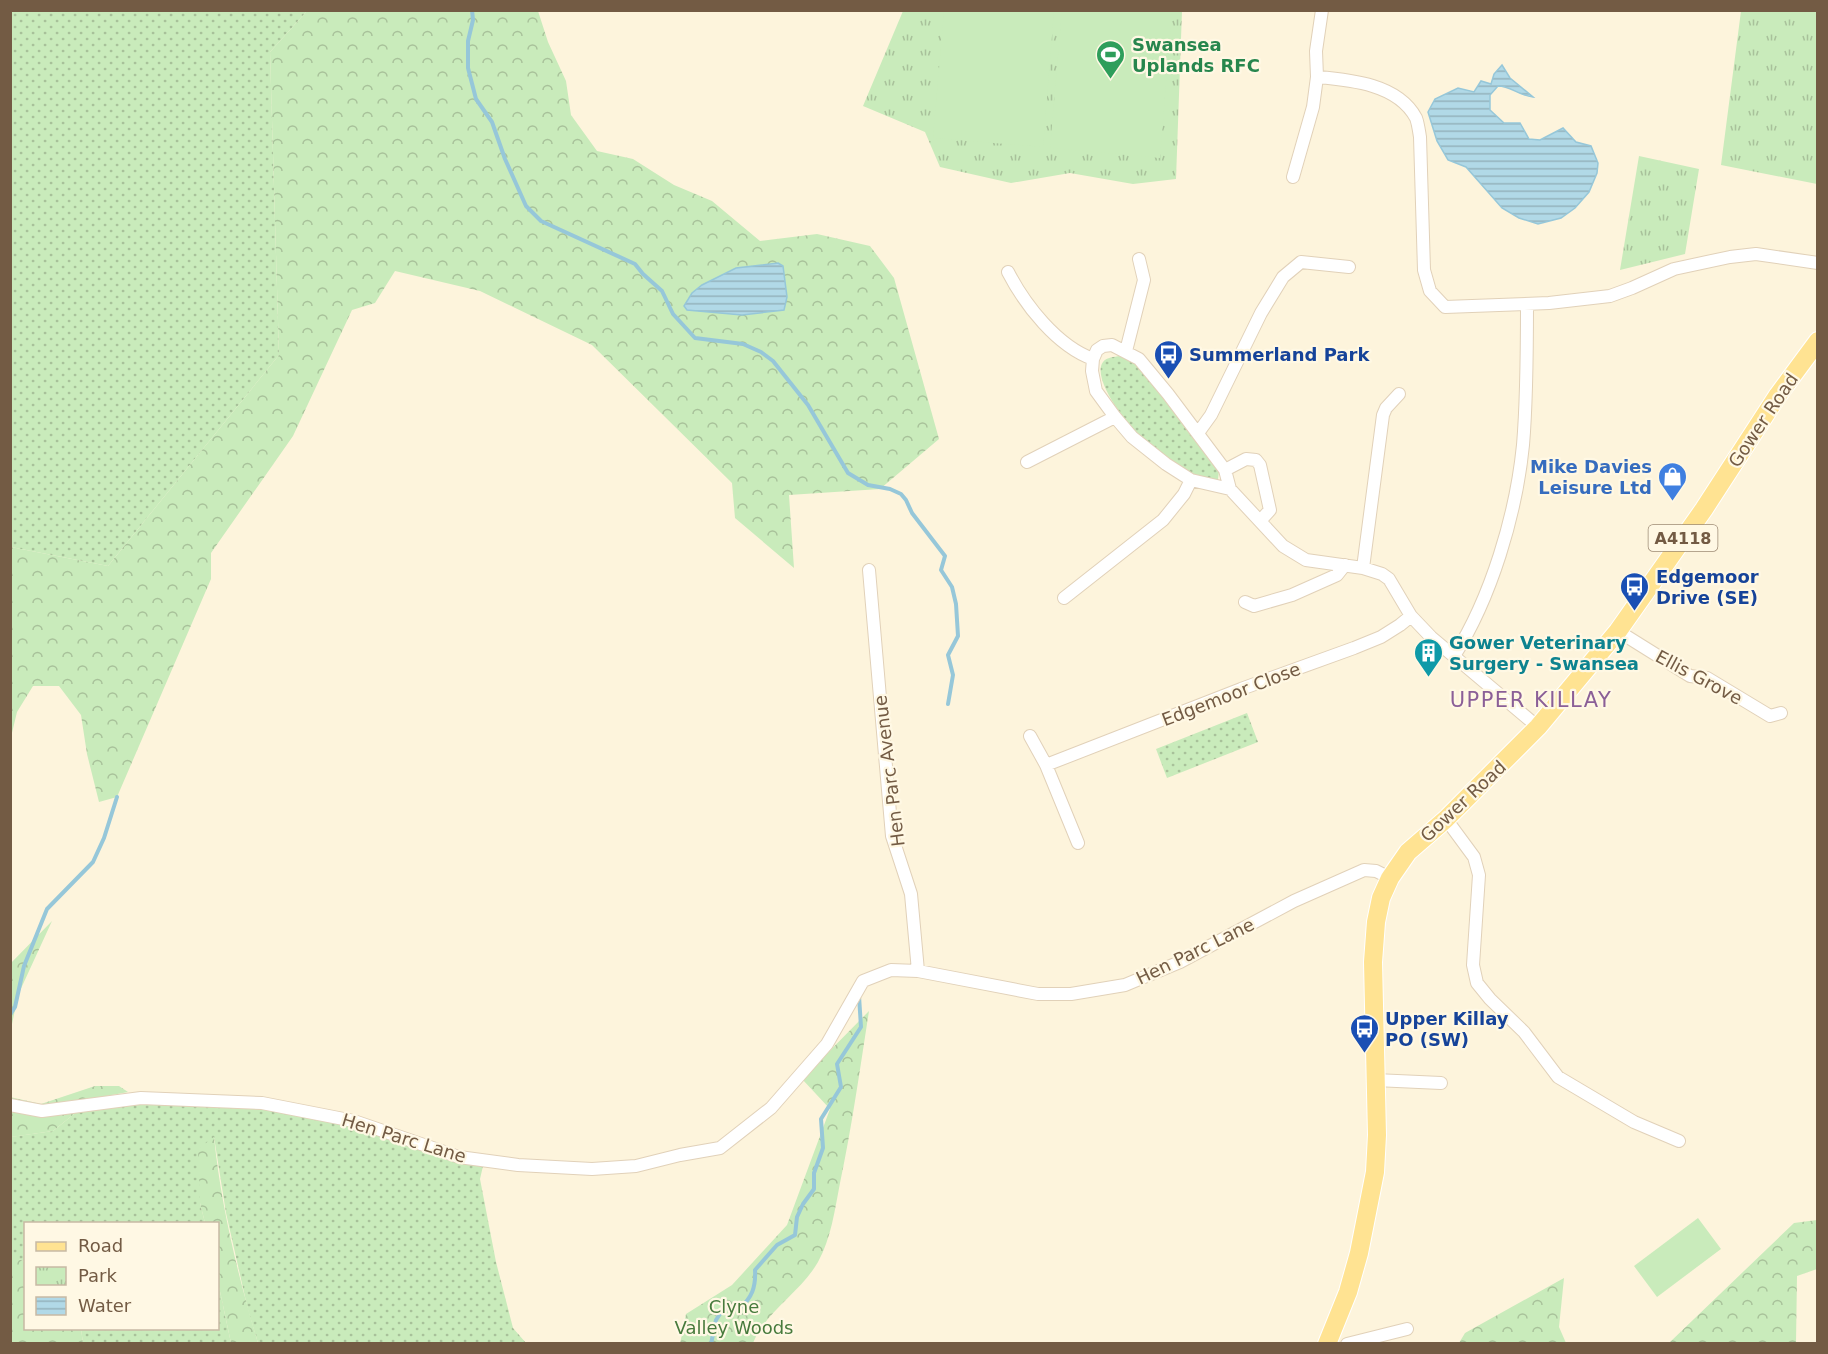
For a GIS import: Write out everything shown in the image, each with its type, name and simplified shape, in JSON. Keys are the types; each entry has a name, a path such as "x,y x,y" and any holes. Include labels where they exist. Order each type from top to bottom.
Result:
{"main road":[{"name":"Gower Road","path":"1327,1344 1348,1292 1359,1253 1375,1172 1377,1135 1373,962 1376,922 1381,898 1390,878 1408,852 1446,819 1538,727 1618,631 1704,509 1778,395 1818,341"}],"street":[{"path":"1293,177 1313,107 1317,77 1316,51 1322,10"},
{"path":"1317,77 1350,80 1381,89 1403,102 1416,118 1420,136 1424,270 1430,291 1445,307 1527,304 1610,296 1674,269 1730,257 1756,254 1818,263"},
{"path":"1126,351 1144,280 1139,259"},
{"path":"1198,433 1211,415 1261,313 1283,277 1301,262 1349,267"},
{"path":"1008,272 1020,296 1042,321 1071,348 1093,359"},
{"path":"1454,656 1470,631 1487,588 1500,550 1517,483 1526,403 1527,304"},
{"path":"1230,489 1191,480 1132,437 1096,391 1092,371 1093,359 1097,350 1103,346 1112,345 1139,359 1225,470 1230,489 1283,546 1306,560 1374,570 1389,579 1412,615 1431,637 1538,727"},
{"path":"1364,568 1383,415 1386,408 1399,394"},
{"path":"1027,462 1115,417"},
{"path":"1225,470 1246,459 1256,460 1260,465 1270,510 1260,521"},
{"path":"1064,598 1163,520 1184,494 1191,480"},
{"path":"1245,602 1254,606 1292,596 1337,575 1345,565"},
{"name":"Hen Parc Avenue","path":"869,570 892,836 911,894 918,971"},
{"name":"Edgemoor Close","path":"1046,765 1381,637 1412,615"},
{"name":"Ellis Grove","path":"1618,631 1690,676 1707,678 1770,716 1780,713"},
{"path":"1707,678 1714,667"},
{"path":"1030,736 1046,765 1078,843"},
{"path":"1446,819 1474,857 1479,875 1473,965 1477,983 1524,1032 1558,1077 1634,1122 1679,1141"},
{"name":"Hen Parc Lane","path":"10,1105 42,1111 141,1098 262,1103 354,1121 459,1157 518,1165 571,1168 636,1166 720,1148 771,1107 827,1044 863,981 891,970 918,971 1038,994 1071,994 1125,985 1180,962 1294,901 1364,870 1376,871 1390,878"},
{"path":"1375,1080 1441,1083"},
{"path":"1347,1344 1407,1329"}],"green space":[{"path":"10,11 307,11 270,52 279,355 108,566 11,547"},
{"path":"307,11 538,11 548,42 566,81 571,115 597,151 633,159 674,185 712,201 760,241 817,234 870,246 894,278 939,439 880,489 789,495 794,568 735,518 732,483 592,345 480,291 395,271 375,303 352,310 293,436 211,553 211,579 117,797 99,802 87,754 81,715 59,686 33,686 17,712 11,737 11,547 108,566 279,355 270,52"},
{"path":"903,11 1182,11 1176,179 1133,184 1070,173 1011,183 940,167 925,132 863,106"},
{"path":"944,11 1054,11 1043,147 933,138"},
{"name":"Swansea Uplands RFC","path":"1062,11 1172,11 1160,158 1050,148"},
{"path":"1741,11 1817,11 1817,184 1721,165"},
{"path":"1639,156 1699,169 1685,254 1620,270"},
{"path":"1120,356 1132,361 1144,373 1219,471 1218,479 1196,476 1175,465 1141,437 1123,417 1102,381 1101,370 1105,360"},
{"path":"1247,713 1258,742 1167,778 1156,749"},
{"path":"52,921 18,995 11,1029 11,963"},
{"name":"Clyne Valley Woods","path":"869,1011 834,1213 826,1244 818,1262 811,1273 766,1321 753,1343 680,1344 686,1314 732,1285 787,1225 830,1109 802,1079"},
{"path":"95,1086 119,1086 128,1092 85,1100 79,1110 53,1131 11,1137 10,1097 41,1104"},
{"path":"163,1103 238,1106 283,1111 358,1129 483,1166 480,1179 496,1262 513,1328 526,1343 258,1343 248,1310 226,1213 214,1137 200,1203 205,1222 24,1222 24,1262 11,1259 10,1137 53,1131 79,1110"},
{"path":"214,1137 231,1241 258,1343 231,1343 219,1287 219,1222 205,1222 200,1203 198,1149"},
{"path":"1698,1218 1721,1249 1657,1297 1634,1266"},
{"path":"1817,1220 1817,1269 1797,1276 1796,1343 1669,1343 1794,1223"},
{"path":"10,1259 19,1259 24,1262 24,1330 81,1330 83,1343 11,1343"},
{"path":"1564,1278 1559,1327 1566,1343 1459,1343 1465,1333"},
{"path":"219,1287 231,1343 83,1343 81,1330 219,1330"}],"water":[{"path":"1502,65 1510,78 1533,97 1498,86 1490,95 1490,110 1504,123 1520,123 1529,139 1540,140 1563,128 1576,142 1591,146 1598,163 1597,173 1589,192 1575,208 1561,218 1538,224 1519,218 1502,208 1466,167 1448,160 1437,141 1428,112 1435,99 1458,88 1474,92 1481,81 1491,84 1494,74"},
{"path":"778,263 783,266 787,297 784,310 742,315 687,310 684,306 692,293 702,285 736,268"}],"waterway":[{"path":"472,10 473,20 468,41 468,68 476,99 492,122 505,159 526,206 541,221 635,264 662,291 673,314 695,338 743,344 761,352 773,361 808,405 848,473 868,485 890,489 901,494 912,513 945,556 941,570 952,587 956,604 958,636 948,655 953,675 948,704"},
{"path":"10,1015 15,1007 24,966 47,909 93,862 104,838 117,797"},
{"path":"711,1344 716,1320 724,1308 739,1309 743,1305 752,1292 755,1270 777,1245 795,1235 797,1217 814,1189 814,1173 823,1148 821,1119 841,1087 837,1064 861,1027 859,996"}],"place":[{"name":"Swansea Uplands RFC","path":"1111,80"},
{"name":"Summerland Park","path":"1168,380"},
{"name":"Mike Davies Leisure Ltd","path":"1673,502"},
{"name":"Edgemoor Drive (SE)","path":"1635,612"},
{"name":"Gower Veterinary Surgery - Swansea","path":"1428,678"},
{"name":"Upper Killay PO (SW)","path":"1364,1054"}],"district":[{"name":"UPPER KILLAY","path":"1531,700"}]}
